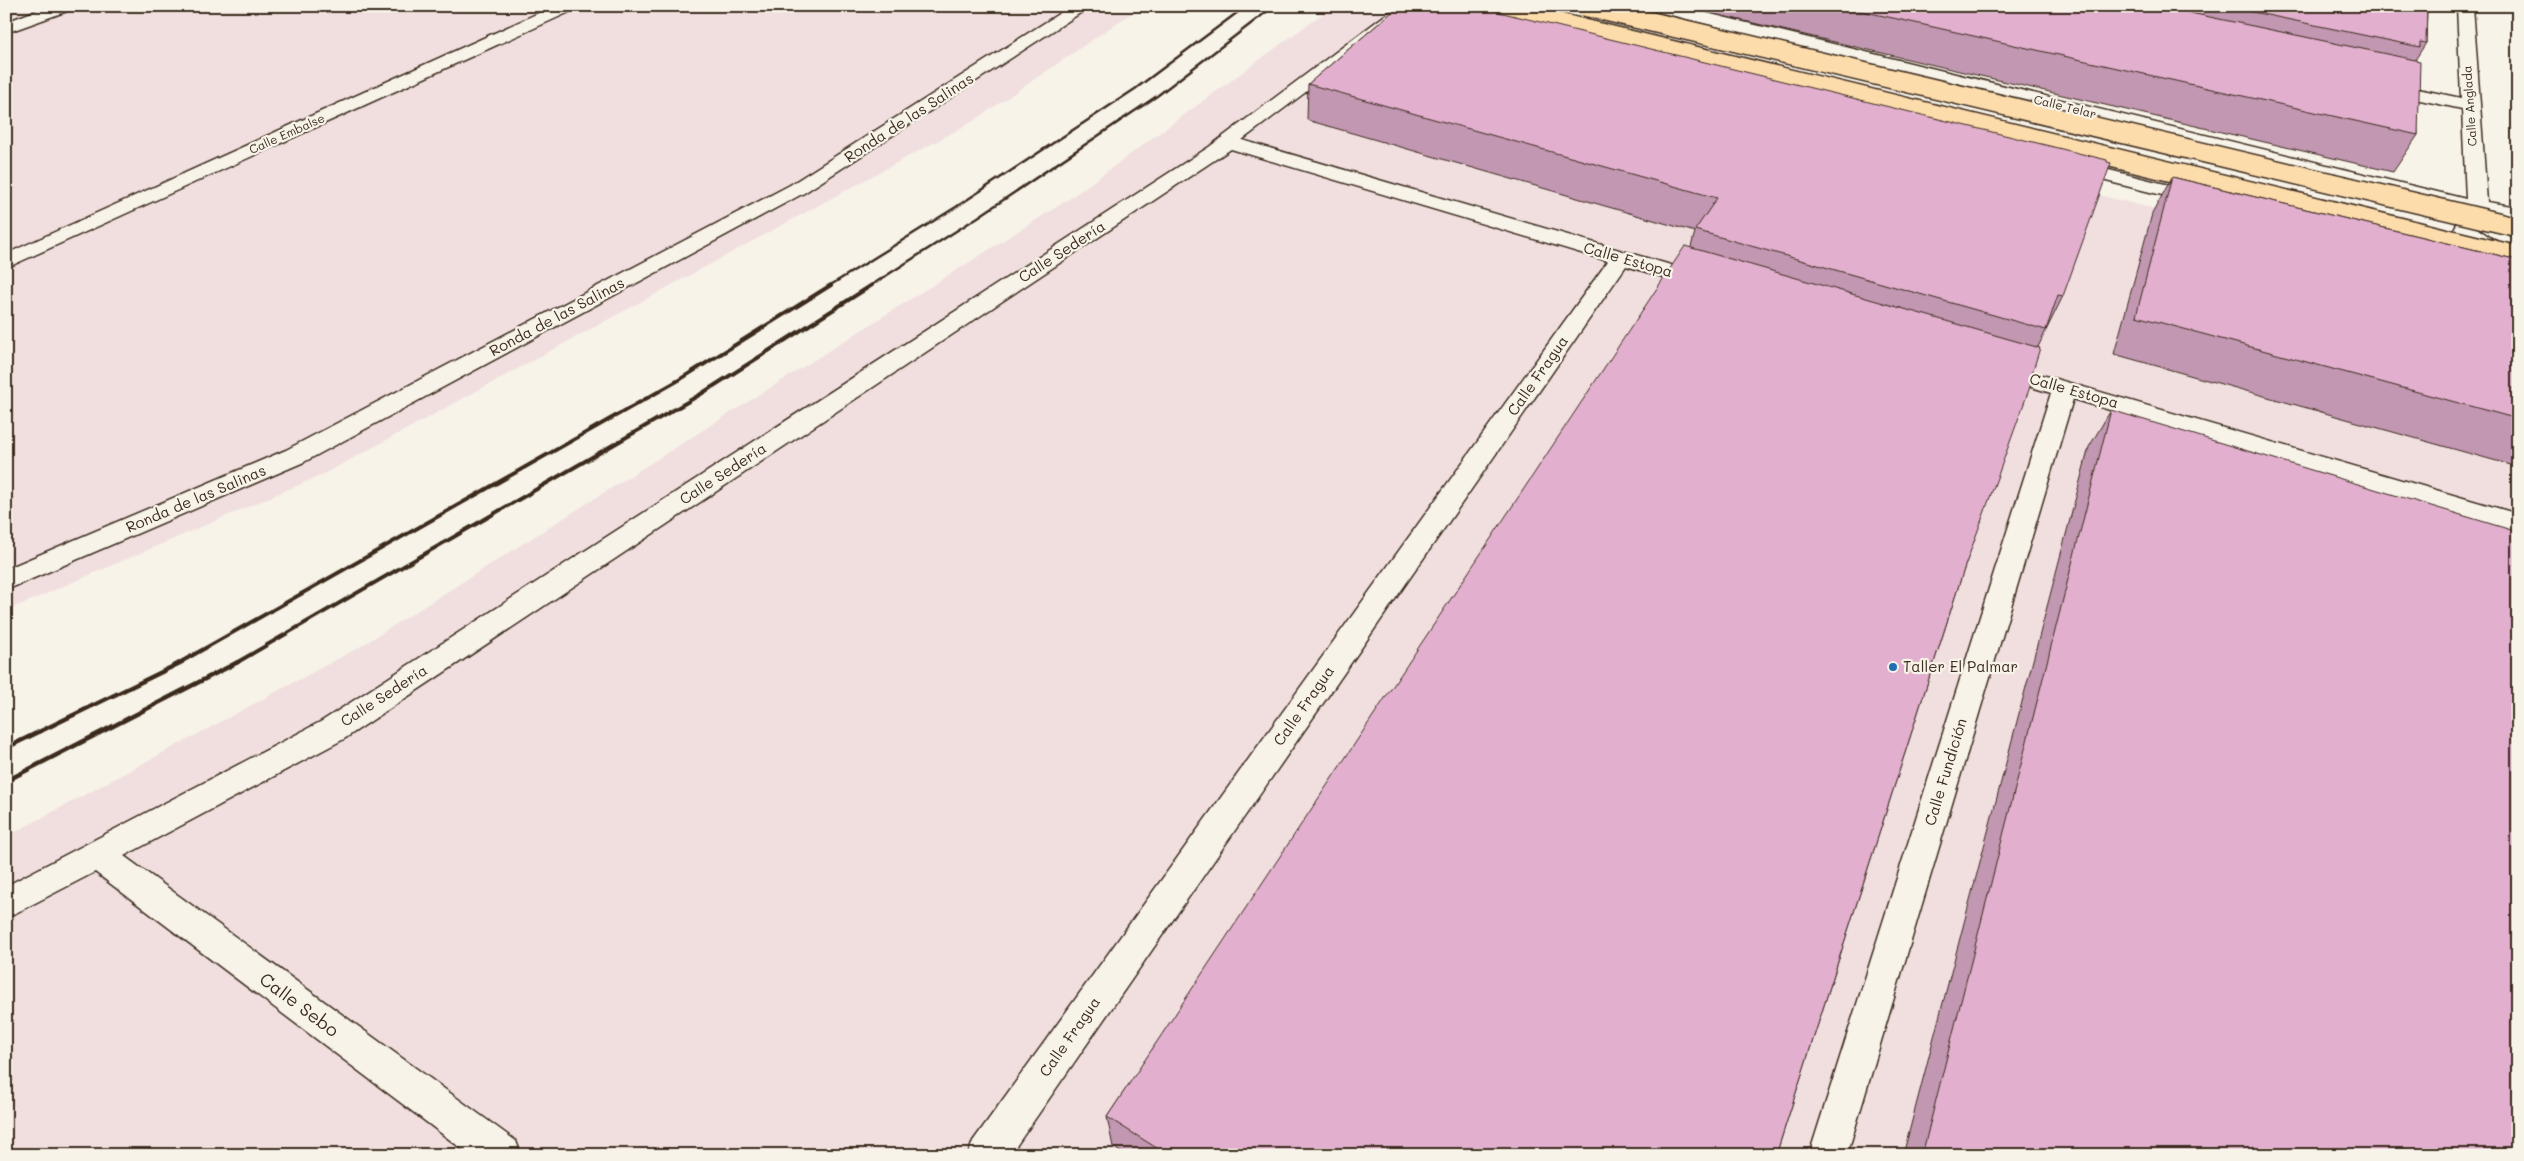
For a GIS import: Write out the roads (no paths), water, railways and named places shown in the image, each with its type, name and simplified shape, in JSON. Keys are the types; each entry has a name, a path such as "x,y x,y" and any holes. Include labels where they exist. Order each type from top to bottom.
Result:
{"highway":[{"path":"1584,6 2518,227"},
{"path":"1482,12 2518,256"}],"street":[{"path":"6,28 64,6"},
{"name":"Calle Embalse","path":"6,262 568,6"},
{"name":"Calle Telar","path":"1656,6 2476,206 2518,213"},
{"name":"Calle Anglada","path":"2464,6 2476,206"},
{"name":"Calle Sedería","path":"6,903 332,730 1227,142 1394,16 1426,7"},
{"name":"Ronda de las Salinas","path":"6,580 296,456 798,189 1069,10"},
{"path":"1482,12 2218,203"},
{"path":"2363,82 2470,106"},
{"name":"Calle Estopa","path":"1227,142 1725,288"},
{"path":"2476,206 2464,229 2518,266"},
{"name":"Calle Fragua","path":"987,1155 1621,258"},
{"path":"2489,270 2518,278"},
{"name":"Calle Estopa","path":"1970,361 2518,523"},
{"name":"Calle Fundición","path":"1828,1155 2064,388"},
{"name":"Calle Sebo","path":"97,855 502,1155"}],"railway":[{"path":"829,286 956,207 1135,89 1246,6"},
{"path":"870,286 978,217 1157,96 1274,6"},
{"path":"179,663 679,380 831,285"},
{"path":"236,663 701,394 872,285"},
{"path":"6,748 182,662"},
{"path":"6,781 238,662"}],"place":[{"name":"Taller El Palmar","path":"1893,667"}]}
